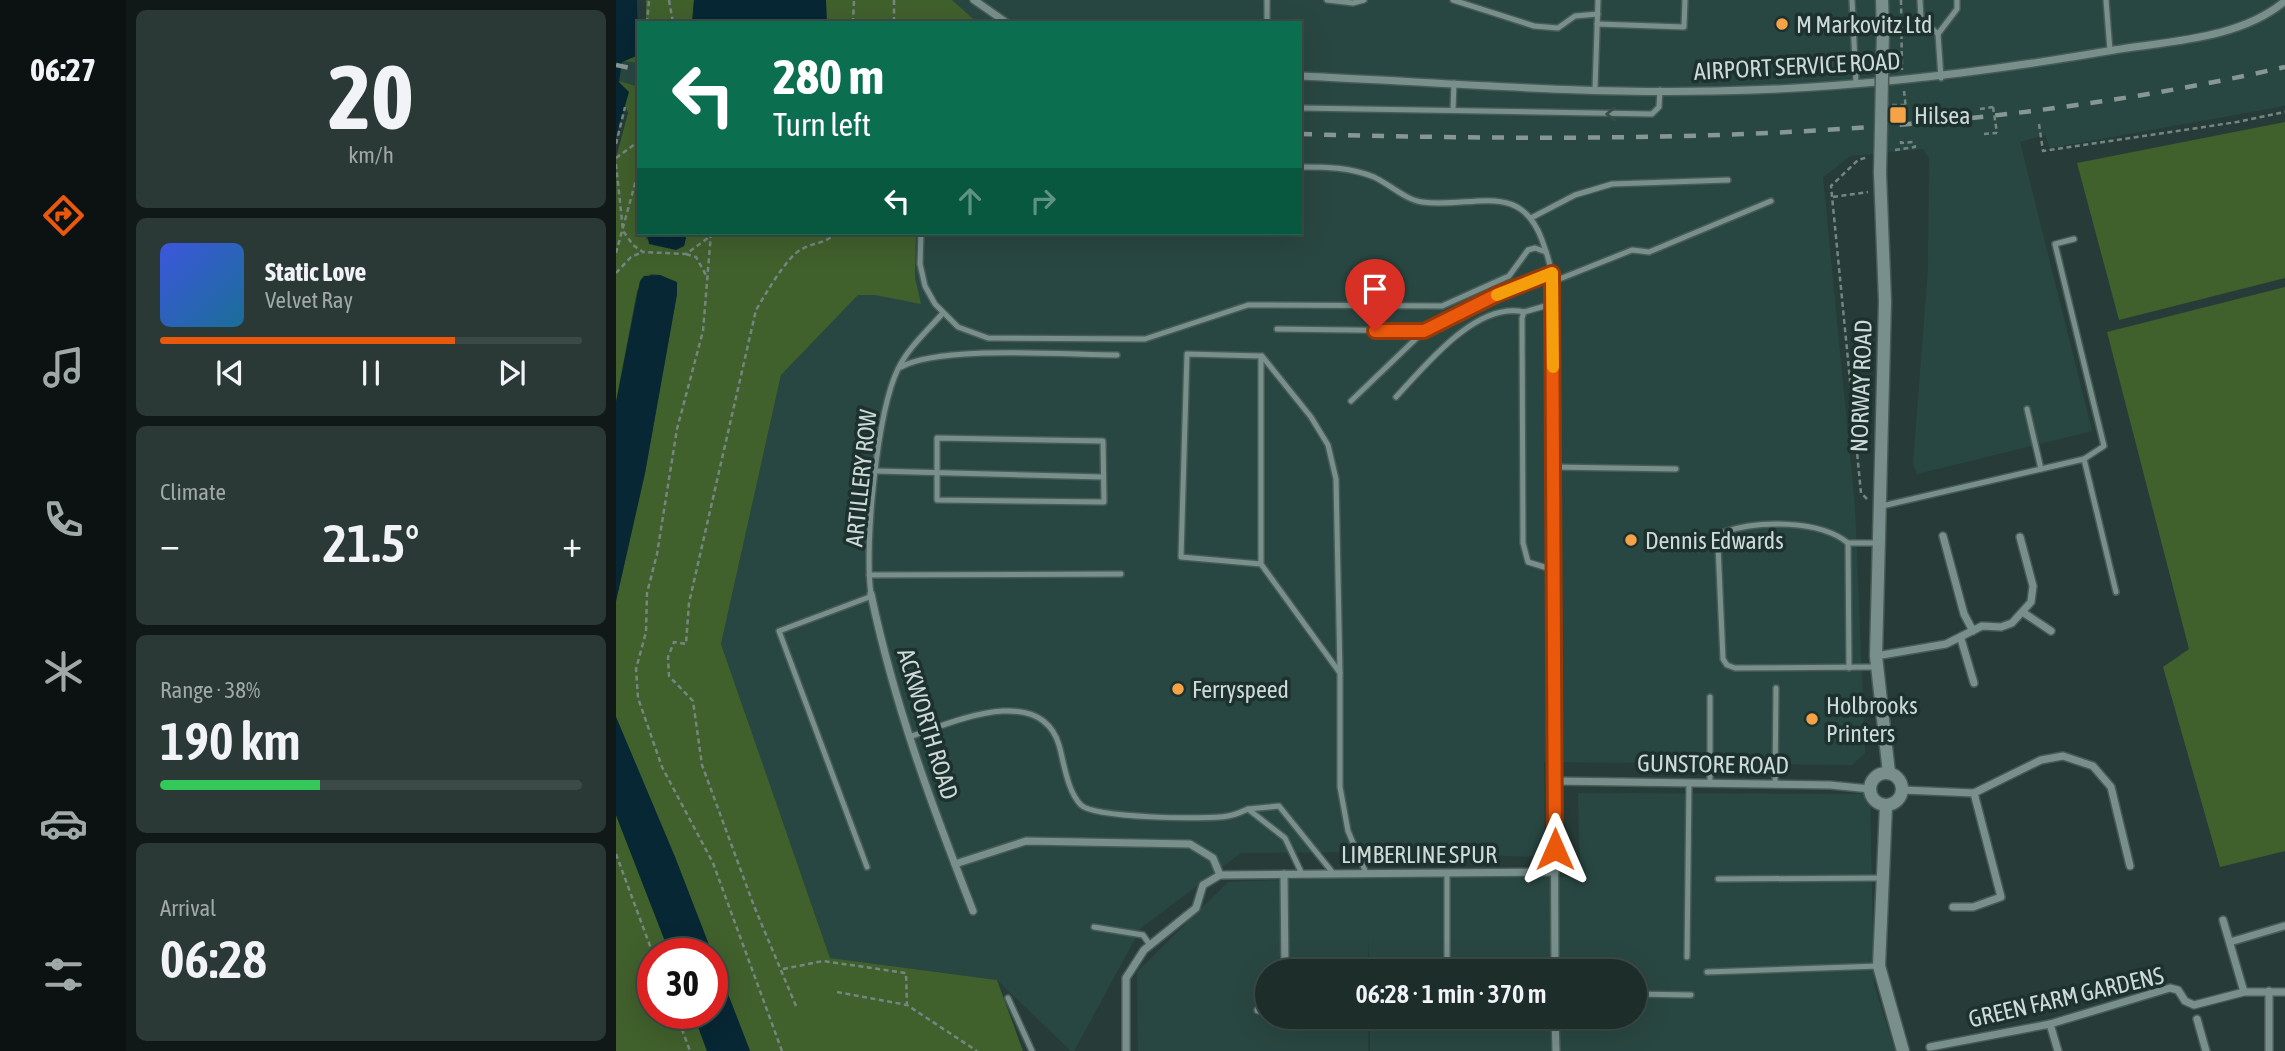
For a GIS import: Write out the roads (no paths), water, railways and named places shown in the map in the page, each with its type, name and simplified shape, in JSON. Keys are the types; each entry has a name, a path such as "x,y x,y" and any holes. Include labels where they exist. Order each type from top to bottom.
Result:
{"street":[{"path":"974,0 1004,21"},
{"name":"NORWAY ROAD","path":"1882,0 1880,173 1885,301 1878,509 1877,662 1889,773"},
{"name":"AIRPORT SERVICE ROAD","path":"1302,76 1595,89 1714,91 1941,78 2221,32 2273,12 2285,1"},
{"path":"1552,277 1555,959"},
{"path":"1943,536 1964,614 1973,631"},
{"path":"1877,662 1961,639 1982,626 2001,627 2024,613 2031,602 2033,586 2020,537"},
{"name":"ACKWORTH ROAD","path":"872,595 891,684 973,911"},
{"path":"2024,613 2051,631"},
{"path":"1961,639 1974,683"},
{"path":"1903,790 1974,793 2041,760 2063,756 2093,766 2111,787 2130,866"},
{"path":"1889,773 1899,778 1903,790 1899,800 1886,806 1875,801 1870,789 1877,776 1889,773"},
{"name":"GUNSTORE ROAD","path":"1555,781 1870,789"},
{"path":"1953,907 1973,907 2001,897 1974,793"},
{"path":"1886,806 1879,966 1903,1051"},
{"path":"955,864 1026,841 1190,844 1213,858 1220,875 1203,885 1196,908 1150,945 1135,960 1126,978 1126,1051"},
{"name":"LIMBERLINE SPUR","path":"1220,875 1555,872"},
{"path":"1284,874 1285,959"},
{"path":"2224,920 2245,992"},
{"path":"2230,942 2284,926"},
{"name":"GREEN FARM GARDENS","path":"1930,1047 2050,1024 2169,988 2178,990 2185,1001 2194,1005 2245,992 2285,992"},
{"path":"2269,991 2269,1051"},
{"path":"2197,1019 2206,1051"},
{"path":"2050,1024 2058,1051"},
{"path":"1556,1029 1556,1051"}],"lane":[{"path":"1267,0 1267,21"},
{"path":"1327,0 1353,3 1364,0"},
{"path":"1453,0 1534,26 1558,27 1575,16 1598,14"},
{"path":"1595,89 1598,0"},
{"path":"1597,24 1684,27 1685,0"},
{"path":"1852,0 1856,83"},
{"path":"1920,0 1921,19 1938,34"},
{"path":"1941,78 1938,34 1957,9 1956,0"},
{"path":"2106,0 2110,51"},
{"path":"1453,110 1454,83"},
{"path":"1302,108 1652,114 1659,107 1660,90"},
{"path":"1302,167 1346,167 1375,178 1419,202 1505,202 1520,206 1531,218 1546,252 1552,277"},
{"path":"1531,218 1576,195 1612,184 1728,180"},
{"path":"1351,401 1424,331 1498,294 1632,250 1649,252 1771,201"},
{"path":"921,235 920,264 925,286 942,314 958,327 988,338 1145,339 1248,305 1442,306 1509,276 1528,250 1535,248 1546,252"},
{"path":"1878,509 2084,459 2104,446 2055,244 2074,239"},
{"path":"1396,397 1464,330 1505,310 1524,312 1552,304"},
{"path":"1524,312 1524,552 1534,566 1554,570"},
{"name":"ARTILLERY ROW","path":"872,595 869,576 876,471 888,394 908,351 942,314"},
{"path":"1277,329 1424,331"},
{"path":"1261,564 1181,557 1187,354 1261,356 1311,417 1328,445 1334,468 1340,673 1340,787 1348,831 1366,873"},
{"path":"898,368 913,360 948,355 1117,355"},
{"path":"1261,356 1261,564 1340,673"},
{"path":"2027,409 2041,469"},
{"path":"937,438 1103,441 1104,502 937,499 937,472 937,438"},
{"path":"2084,459 2116,592"},
{"path":"1553,467 1675,469"},
{"path":"876,471 1103,477"},
{"path":"1877,662 1849,668 1727,665 1721,652 1718,546 1724,532 1736,528 1811,525 1827,529 1848,543 1878,543"},
{"path":"1848,543 1849,668"},
{"path":"869,576 1121,574"},
{"path":"867,867 779,631 872,595"},
{"path":"1774,785 1776,688"},
{"path":"1710,698 1710,784"},
{"path":"908,737 990,711 1046,719 1054,730 1074,795 1086,809 1116,815 1225,817 1248,809 1279,806 1333,873"},
{"path":"1687,957 1689,783"},
{"path":"1248,809 1284,838 1302,874"},
{"path":"1447,873 1447,959"},
{"path":"1718,879 1882,878"},
{"path":"1094,927 1143,935 1150,945"},
{"path":"1707,972 1879,966"},
{"path":"1647,994 1691,995"},
{"path":"1008,999 1032,1051"}],"railway":[{"path":"616,65 637,70"},
{"path":"1302,134 1549,138 1795,132 2040,110 2163,91 2285,67"}],"place":[{"name":"M Markovitz Ltd","path":"1782,24"},
{"name":"Hilsea","path":"1898,115"},
{"name":"Dennis Edwards","path":"1631,540"},
{"name":"Ferryspeed","path":"1178,689"},
{"name":"Holbrooks Printers","path":"1812,719"}]}
